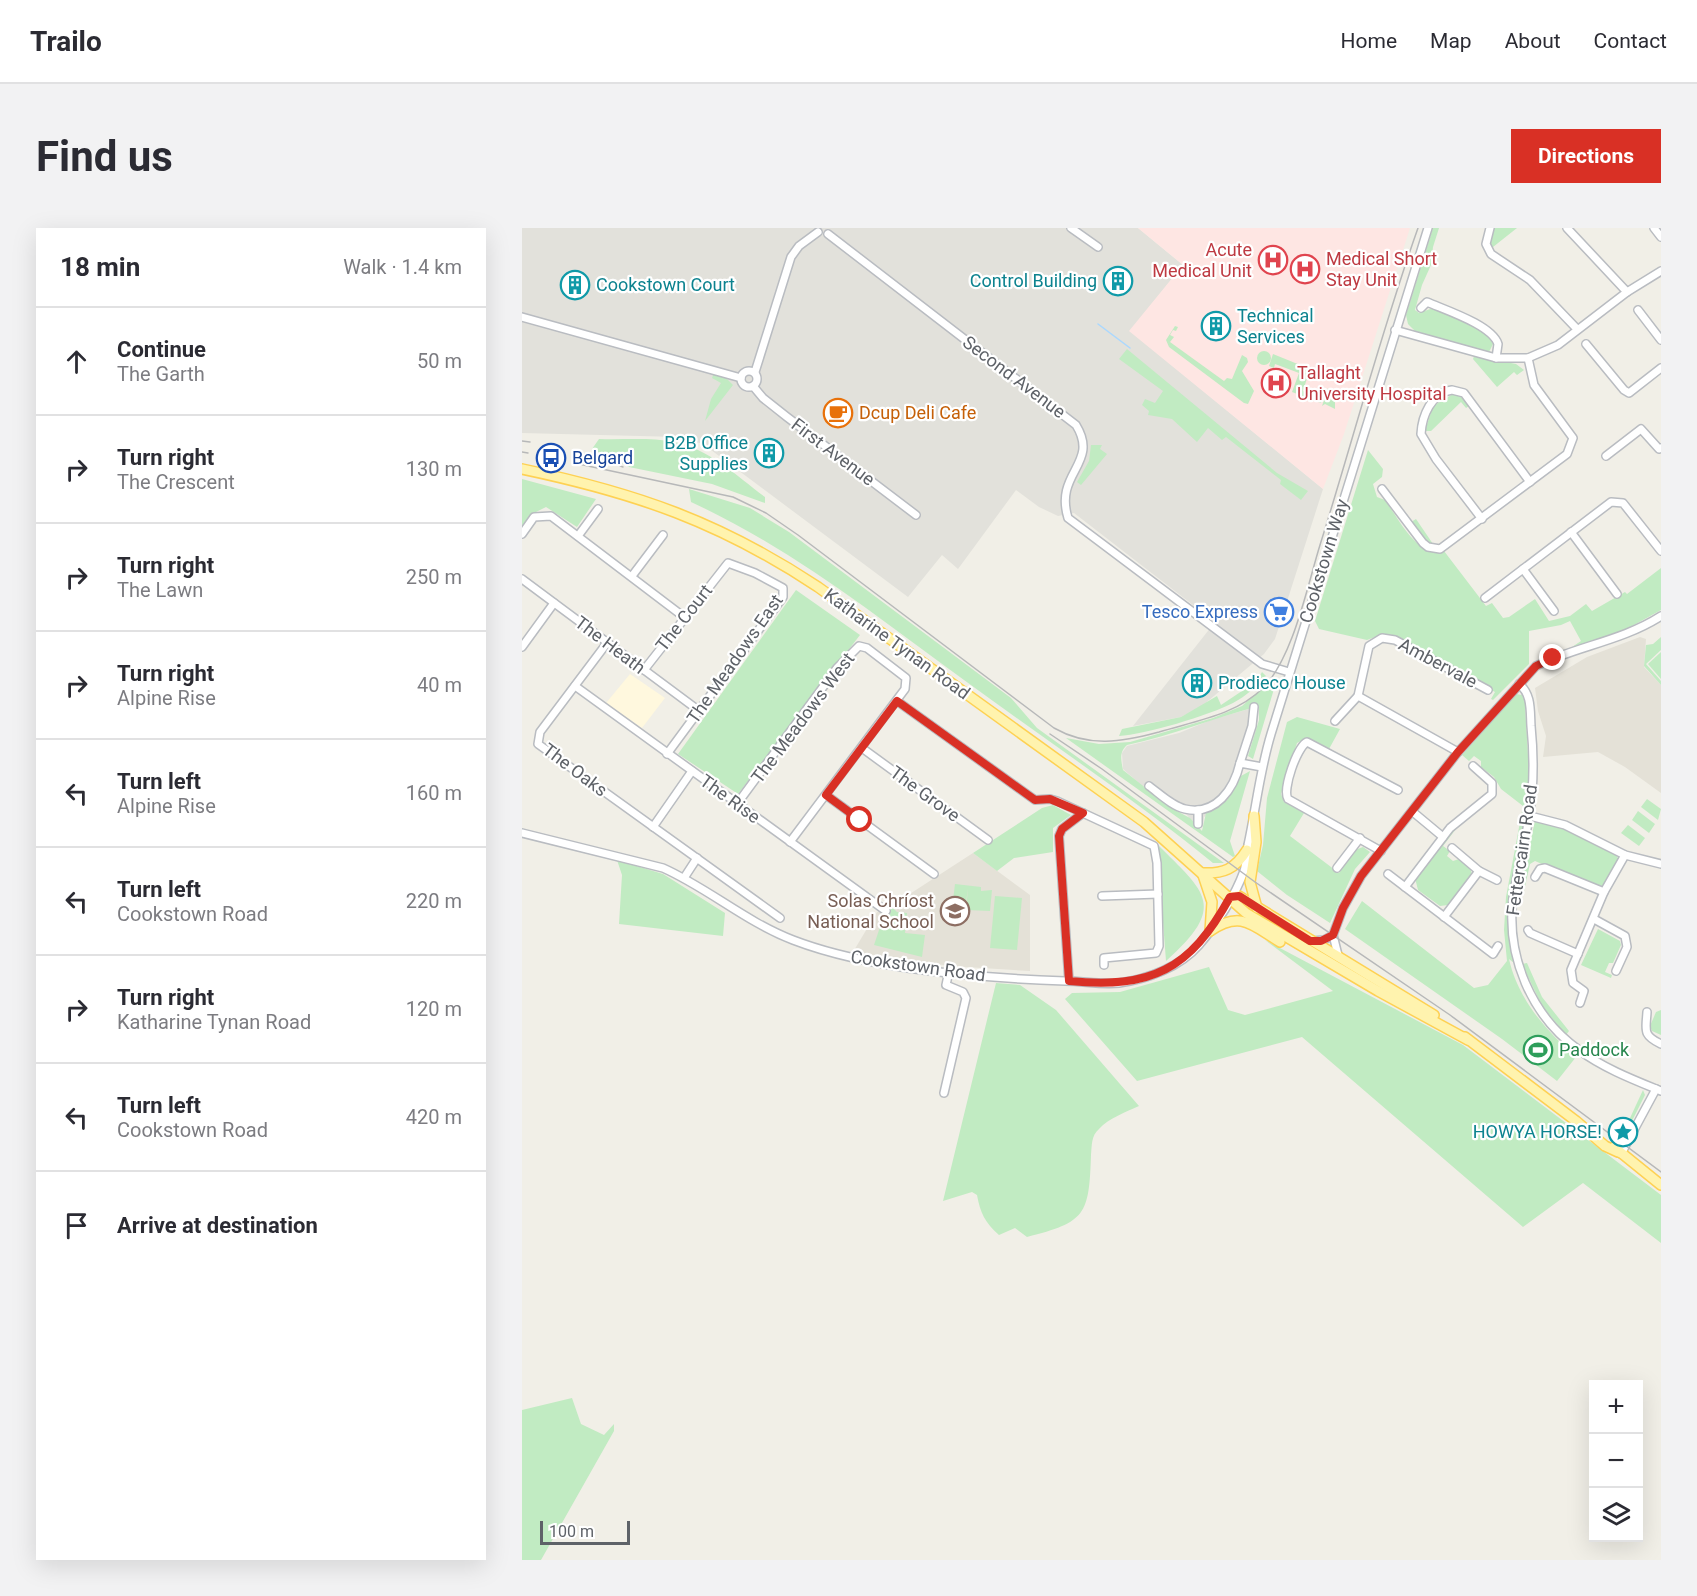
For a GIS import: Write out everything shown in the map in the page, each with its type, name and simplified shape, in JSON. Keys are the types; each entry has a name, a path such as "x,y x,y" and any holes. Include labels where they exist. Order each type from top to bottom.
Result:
{"main road":[{"name":"Katharine Tynan Road","path":"522,469 628,494 703,522 766,554 818,587 1119,803 1149,826 1246,913 1308,945 1468,1040"},
{"path":"1254,816 1256,842 1250,882 1253,900 1258,910"},
{"path":"1210,931 1213,921 1212,902 1202,873 1228,870 1236,865 1247,850"},
{"name":"Katharine Tynan Road","path":"1230,897 1239,896 1308,945 1341,958 1410,999 1576,1121 1604,1138 1619,1153 1661,1185"},
{"path":"1210,931 1224,922 1242,920 1286,945 1308,945"}],"street":[{"path":"1071,228 1098,247"},
{"name":"Cookstown Way","path":"1230,897 1244,870 1262,767 1289,672 1428,228"},
{"path":"1490,228 1486,244 1491,254 1530,280 1577,329"},
{"path":"1567,228 1627,292"},
{"path":"1654,228 1661,237"},
{"path":"741,378 744,385 753,386 757,379 754,372 791,257 799,246 817,230 822,236 829,231"},
{"name":"Second Avenue","path":"829,231 1076,425 1084,442 1084,453 1064,492 1068,518 1262,664 1289,672"},
{"path":"1395,330 1496,358 1528,358 1550,350 1627,292 1661,271"},
{"path":"1421,309 1424,299 1469,320 1494,336 1498,344 1496,358"},
{"path":"1638,310 1661,340"},
{"path":"522,317 741,378"},
{"path":"1586,344 1629,393 1661,368"},
{"path":"1382,489 1428,547 1440,549 1567,454 1573,438 1534,385 1528,358"},
{"path":"741,378 747,370 754,372"},
{"name":"First Avenue","path":"753,386 763,398 787,417 916,515"},
{"path":"1482,519 1436,459 1421,434 1426,411 1436,398 1452,390 1464,393 1530,482"},
{"path":"1606,456 1641,429 1660,450"},
{"path":"1485,598 1611,502 1623,503 1661,551"},
{"path":"578,536 598,510"},
{"path":"522,534 534,517 551,516 684,616"},
{"path":"1571,532 1617,594"},
{"path":"632,576 663,535"},
{"name":"The Meadows East","path":"667,754 784,592 783,588 733,563 724,566"},
{"name":"The Court","path":"644,670 724,566"},
{"path":"1523,569 1554,611"},
{"name":"The Heath","path":"522,579 698,710"},
{"path":"522,646 554,603"},
{"path":"1341,958 1335,951 1333,935 1343,908 1359,879 1458,752 1519,684 1536,666 1553,658 1621,637 1661,616"},
{"name":"Ambervale","path":"1358,696 1368,646 1377,640 1388,638 1488,690"},
{"name":"The Oaks","path":"607,643 540,732 538,744 780,918"},
{"name":"The Meadows West","path":"737,804 837,668 855,649 864,646 904,675 906,684 897,701"},
{"name":"Fettercairn Road","path":"1519,684 1528,696 1533,742 1530,816 1511,919 1515,951 1526,986 1540,1010 1564,1039 1589,1056 1659,1090"},
{"name":"The Rise","path":"575,686 886,911"},
{"path":"1335,721 1358,696 1458,752"},
{"path":"790,842 897,701 1035,800 1058,801 1154,846 1159,946 1156,953 1104,958 1104,965"},
{"path":"1149,786 1178,806 1198,810 1208,808 1229,793 1252,726 1254,707"},
{"path":"1381,851 1286,796 1299,748 1307,742 1398,790"},
{"name":"The Grove","path":"862,748 988,840"},
{"path":"1240,763 1262,767"},
{"path":"1405,886 1443,837 1491,794 1492,783 1473,766"},
{"path":"653,827 692,771"},
{"path":"826,795 934,873"},
{"path":"1198,810 1198,824"},
{"path":"1413,812 1443,837"},
{"path":"1069,981 1059,836 1062,829 1083,813"},
{"path":"1530,816 1564,825 1625,855 1661,864"},
{"name":"Cookstown Road","path":"522,833 640,861 684,878 733,910 794,940 850,959 949,971 1119,983 1149,977 1197,948 1230,897"},
{"path":"1337,868 1360,838"},
{"path":"1452,848 1479,872 1497,880"},
{"path":"1580,1003 1584,991 1575,985 1570,976 1604,892 1625,855"},
{"path":"684,878 697,858"},
{"path":"1536,877 1540,869 1545,868 1604,892"},
{"path":"1444,917 1479,872"},
{"path":"1388,874 1493,954 1498,946"},
{"path":"1102,896 1158,894"},
{"path":"1594,919 1625,936 1627,947 1616,971"},
{"path":"1528,930 1530,933 1578,954"},
{"path":"1308,945 1333,935"},
{"path":"944,1093 966,998 963,992 946,985 949,971"},
{"path":"1647,1012 1645,1032 1649,1038 1661,1044"},
{"path":"1619,1153 1659,1090"}],"shaded area":[{"path":"522,228 1138,228 1183,265 1130,331 1323,489 1275,639 1264,654 1202,706 1181,717 1133,726 1215,622 1074,513 1058,516 1039,507 1016,490 958,569 942,555 908,597 703,444 679,437 522,433"},
{"name":"Tallaght University Hospital","path":"1138,228 1410,228 1344,434 1323,489 1129,331 1183,265"},
{"path":"1640,637 1646,639 1644,667 1661,685 1661,793 1625,767 1598,752 1543,757 1546,736 1538,711 1535,688 1587,657"},
{"path":"630,674 665,698 642,728 606,703"},
{"path":"1259,706 1258,720 1235,790 1227,800 1204,817 1203,827 1194,824 1187,815 1170,807 1123,769 1122,753 1127,746 1179,733 1211,720"},
{"name":"Solas Chríost National School","path":"973,853 1030,895 1030,971 950,966 853,952 877,912 885,910"}],"green space":[{"path":"1433,228 1439,228 1433,247 1431,265 1415,310 1419,313 1433,308 1475,326 1489,337 1493,344 1489,352 1415,331 1408,324 1406,315"},
{"path":"1493,228 1517,228 1493,247 1493,250 1489,240"},
{"path":"1175,326 1178,327 1170,335 1174,337 1170,342 1224,381 1227,378 1232,379 1242,355 1247,358 1248,362 1242,371 1254,391 1248,404 1169,347 1166,340"},
{"path":"1127,349 1277,473 1308,491 1301,500 1280,484 1281,480 1226,437 1222,440 1208,428 1197,442 1172,419 1148,415 1149,411 1142,405 1145,399 1155,403 1163,391 1119,359"},
{"path":"1264,351 1269,353 1271,358 1269,363 1264,365 1259,363 1257,358 1259,353"},
{"path":"1273,354 1310,369 1303,391 1323,397 1321,403 1292,392 1299,373 1275,364 1274,368 1269,366"},
{"path":"1474,356 1516,364 1524,370 1517,375 1514,372 1497,387 1473,359"},
{"path":"714,373 725,377 733,385 705,421 711,399 721,383 712,378"},
{"path":"1328,388 1335,392 1335,409 1325,404 1322,406"},
{"path":"1453,394 1461,397 1469,406 1466,408 1461,402 1431,431 1425,431 1433,406"},
{"path":"599,439 656,440 687,445 733,472 765,497 765,503 712,484 629,467 592,449"},
{"path":"1091,445 1102,445 1100,449 1107,454 1081,485 1077,482 1089,461"},
{"path":"1368,450 1383,469 1382,477 1373,484 1377,497 1385,500 1402,526 1417,543 1434,551 1444,551 1486,606 1492,603 1503,618 1509,617 1535,599 1549,621 1570,616 1586,604 1592,611 1625,592 1627,594 1661,568 1661,610 1623,631 1572,647 1581,641 1570,621 1529,631 1529,664 1493,700 1491,699 1495,692 1393,635 1383,634 1367,640 1319,629 1315,621"},
{"path":"522,479 596,499 577,527 546,507 530,515 522,526"},
{"path":"689,489 750,508 789,532 1011,698 1037,728 1224,863 1213,863 1121,793 832,584 763,540 691,502"},
{"path":"1416,519 1433,544 1426,541 1411,522"},
{"path":"796,590 860,635 738,794 678,754"},
{"path":"1661,637 1661,650 1646,664 1661,681 1661,685 1644,666 1646,645 1653,644"},
{"path":"1661,652 1661,679 1648,664"},
{"path":"1262,672 1266,676 1255,688 1223,708 1160,728 1119,736 1122,729 1181,717 1217,696 1221,705 1257,681"},
{"path":"1271,680 1274,689 1253,759 1248,756 1259,720 1259,706 1127,745 1122,753 1123,770 1171,808 1190,818 1202,831 1206,813 1227,800 1241,776 1250,771 1230,841 1235,856 1233,857 1066,738 1099,744 1130,742 1213,718 1242,706"},
{"path":"1516,694 1522,695 1525,701 1529,777 1524,824 1510,901 1510,942 1514,963 1509,959 1513,974 1526,1001 1544,1025 1576,1057 1557,1081 1502,1039 1345,929 1362,901 1474,988 1488,985 1507,961 1504,930 1506,897 1523,806 1501,789 1494,777 1481,767 1481,761 1474,756 1469,761 1462,755"},
{"path":"1297,717 1340,729 1329,749 1307,738 1297,743 1281,794 1284,802 1304,813 1290,836 1339,873 1355,850 1363,847 1370,852 1355,869 1330,923 1287,895 1257,871 1263,845 1267,798 1287,722"},
{"path":"1647,799 1661,809 1658,820 1641,807"},
{"path":"1053,805 1071,815 1053,828 1053,852 1014,858 997,871 973,853 1042,808"},
{"path":"1638,811 1655,824 1649,833 1632,820"},
{"path":"1470,816 1459,825 1443,846 1450,851 1447,856 1453,861 1459,859 1470,868 1472,874 1448,905 1440,906 1418,890 1415,878 1458,824"},
{"path":"1535,821 1559,826 1615,853 1619,860 1604,886 1600,889 1535,861 1530,864 1524,891 1519,890"},
{"path":"1628,825 1645,838 1639,846 1621,833"},
{"path":"1157,844 1188,875 1198,888 1203,900 1203,913 1198,926 1166,961"},
{"path":"617,860 663,874 725,913 723,936 619,924 622,875"},
{"path":"955,884 981,887 981,891 992,890 990,911 966,910 968,888 965,910 952,908"},
{"path":"995,896 1022,898 1017,950 990,948"},
{"path":"891,906 897,912 907,913 905,933 925,935 922,957 874,945 885,912"},
{"path":"1598,929 1620,941 1621,945 1613,963 1609,963 1605,972 1612,975 1611,978 1581,965"},
{"path":"1265,940 1463,1045 1661,1195 1661,1243 1583,1183 1523,1227 1302,1037 1137,1081 1065,999 1072,993 1120,992 1209,967 1228,1010 1245,1015 1333,991"},
{"path":"1527,963 1542,997 1569,1031 1566,1035 1542,1006 1522,964"},
{"path":"996,983 1020,985 1056,1010 1139,1106 1108,1122 1095,1135 1092,1144 1088,1191 1080,1213 1062,1226 1027,1237 1015,1228 999,1235 994,1231 982,1212 977,1195 972,1192 943,1201"},
{"path":"1661,1010 1661,1035 1652,1031 1650,1026 1656,1012"},
{"path":"1643,1090 1645,1095 1627,1131 1624,1131"},
{"path":"572,1398 581,1424 604,1435 614,1424 614,1431 541,1560 522,1560 522,1410"}],"waterway":[{"path":"1098,324 1130,348"}],"tram line":[{"path":"574,463 733,497 766,513 1054,728 1067,734 1093,741 1106,741 1159,732 1214,716 1240,705 1263,688 1283,659 1298,621 1379,346 1418,228"},
{"path":"522,441 530,442"},
{"path":"522,452 528,453"},
{"path":"577,452 623,467"},
{"path":"1050,734 1102,769 1255,882 1450,1015 1661,1172"}],"place":[{"name":"Acute Medical Unit","path":"1273,260"},
{"name":"Medical Short Stay Unit","path":"1305,269"},
{"name":"Control Building","path":"1118,281"},
{"name":"Cookstown Court","path":"575,285"},
{"name":"Technical Services","path":"1216,326"},
{"name":"Tallaght University Hospital","path":"1276,383"},
{"name":"Dcup Deli Cafe","path":"838,413"},
{"name":"B2B Office Supplies","path":"769,453"},
{"name":"Belgard","path":"551,458"},
{"name":"Tesco Express","path":"1279,612"},
{"name":"Prodieco House","path":"1197,683"},
{"name":"Solas Chríost National School","path":"955,911"},
{"name":"Paddock","path":"1538,1050"},
{"name":"HOWYA HORSE!","path":"1623,1132"}],"route":[{"path":"860,820 826,795 897,701 1035,800 1050,799 1083,813 1062,829 1059,836 1069,981 1119,983 1162,972 1197,948 1230,897 1239,896 1310,941 1321,941 1333,935 1343,908 1361,876 1458,752 1536,666 1553,658"}]}
